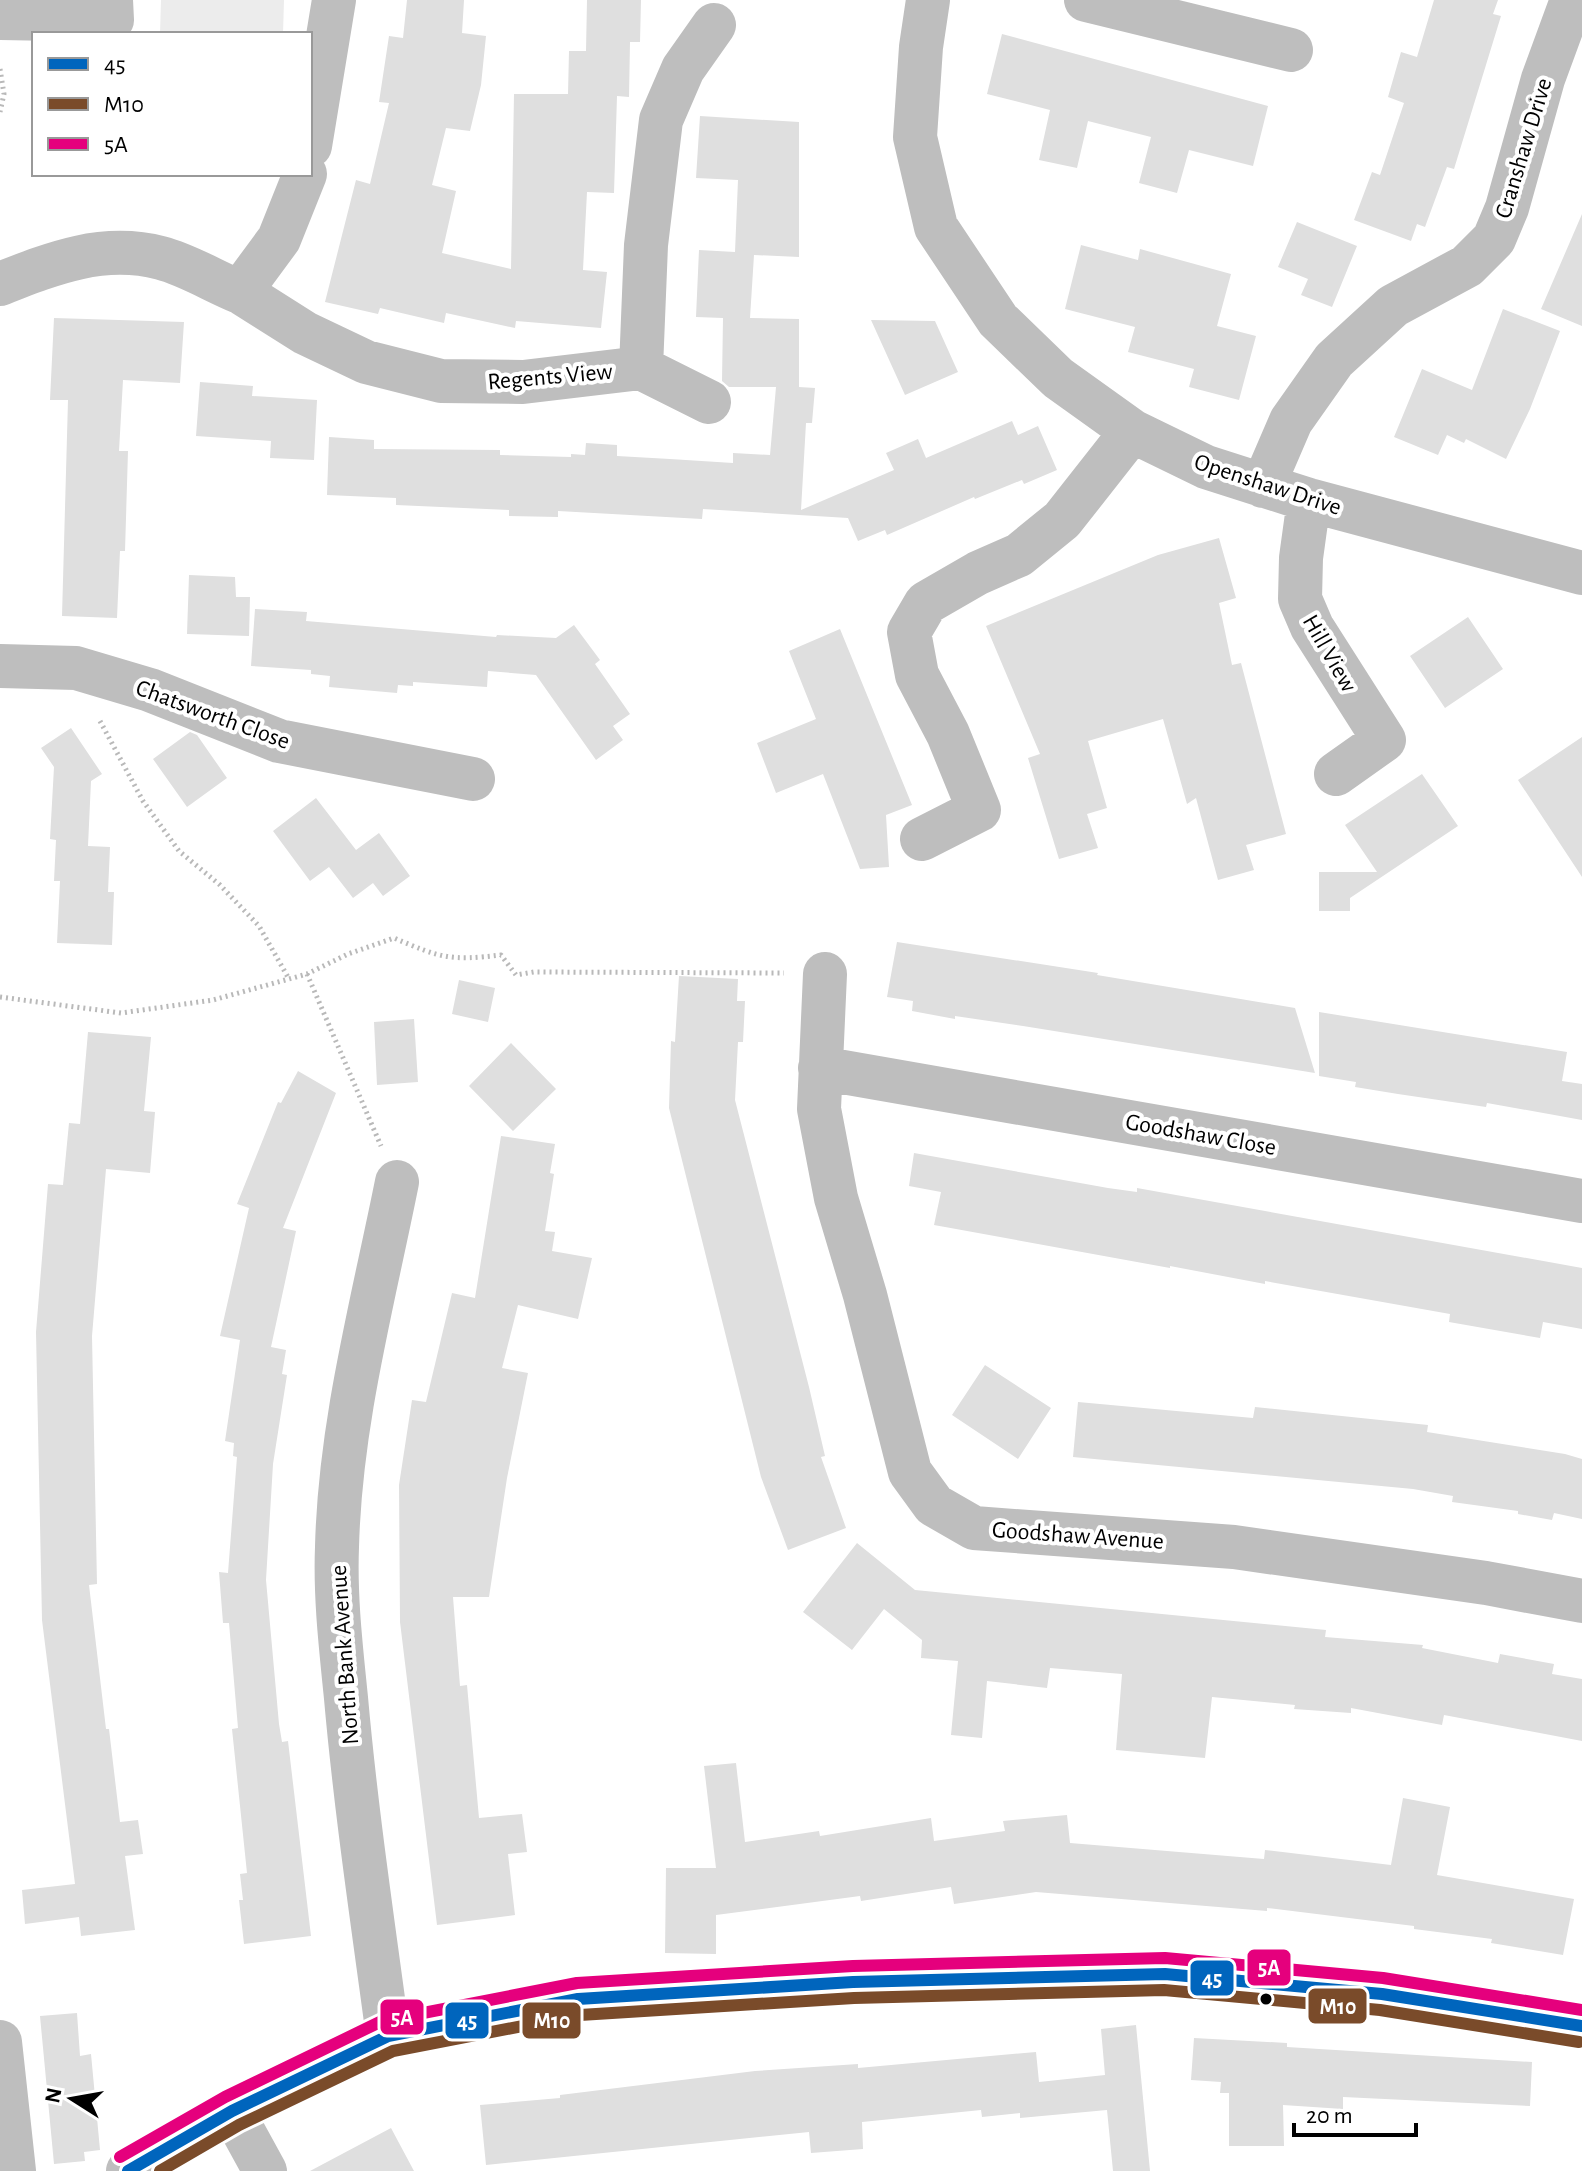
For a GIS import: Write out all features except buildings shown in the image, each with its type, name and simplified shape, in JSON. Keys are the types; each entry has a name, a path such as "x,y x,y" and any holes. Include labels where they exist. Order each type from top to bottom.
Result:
{"street":[{"path":"312,134 334,0"},
{"name":"Openshaw Drive","path":"928,0 921,47 915,137 936,227 998,320 1058,378 1132,431 1206,467 1309,500 1582,573"},
{"path":"1086,0 1208,14 1291,50"},
{"name":"Cranshaw Drive","path":"1263,486 1291,421 1334,360 1393,306 1467,266 1494,239 1507,208 1543,79 1572,0"},
{"path":"0,18 111,10"},
{"name":"Regents View","path":"641,368 646,245 661,120 683,69 714,25"},
{"path":"240,292 279,239 304,176"},
{"name":"Regents View","path":"0,284 80,256 121,252 163,258 240,292 305,333 366,362 441,381 523,382 641,368 709,402"},
{"path":"922,839 979,810 948,734 917,675 909,632 926,603 978,573 1019,555 1062,520 1132,431"},
{"name":"Hill View","path":"1309,500 1301,558 1300,599 1312,627 1384,740 1336,774"},
{"name":"Chatsworth Close","path":"0,666 76,668 150,690 279,741 473,779"},
{"name":"Goodshaw Avenue","path":"825,974 819,1109 836,1198 865,1295 910,1472 934,1505 974,1528 1234,1547 1486,1583 1582,1601"},
{"name":"Goodshaw Close","path":"820,1068 1582,1201"},
{"name":"North Bank Avenue","path":"388,2036 352,1772 336,1571 347,1437 364,1334 397,1182"},
{"path":"128,2171 232,2111 388,2036 578,1999 853,1982 1165,1974 1382,1994 1582,2026"},
{"path":"0,2042 14,2171"},
{"path":"232,2111 265,2171"}],"path":[{"path":"0,69 4,94 0,112"},
{"path":"76,668 110,742 143,801 179,851 220,885 259,926 289,979"},
{"path":"0,997 41,1005 121,1013 213,1000 307,974 348,954 394,938 436,956 462,960 501,955 516,975 534,972 825,974"},
{"path":"307,974 397,1182"}],"shaded area":[{"path":"161,0 284,0 283,32 160,32"}],"transit line":[{"name":"5A","path":"120,2157 225,2097 382,2021 577,1983 853,1966 1165,1958 1383,1978 1582,2010"},
{"name":"45","path":"128,2171 232,2111 388,2036 578,1999 853,1982 1165,1974 1382,1994 1582,2026"},
{"name":"M10","path":"160,2171 239,2125 393,2051 580,2015 854,1998 1164,1990 1380,2010 1579,2042"}]}
